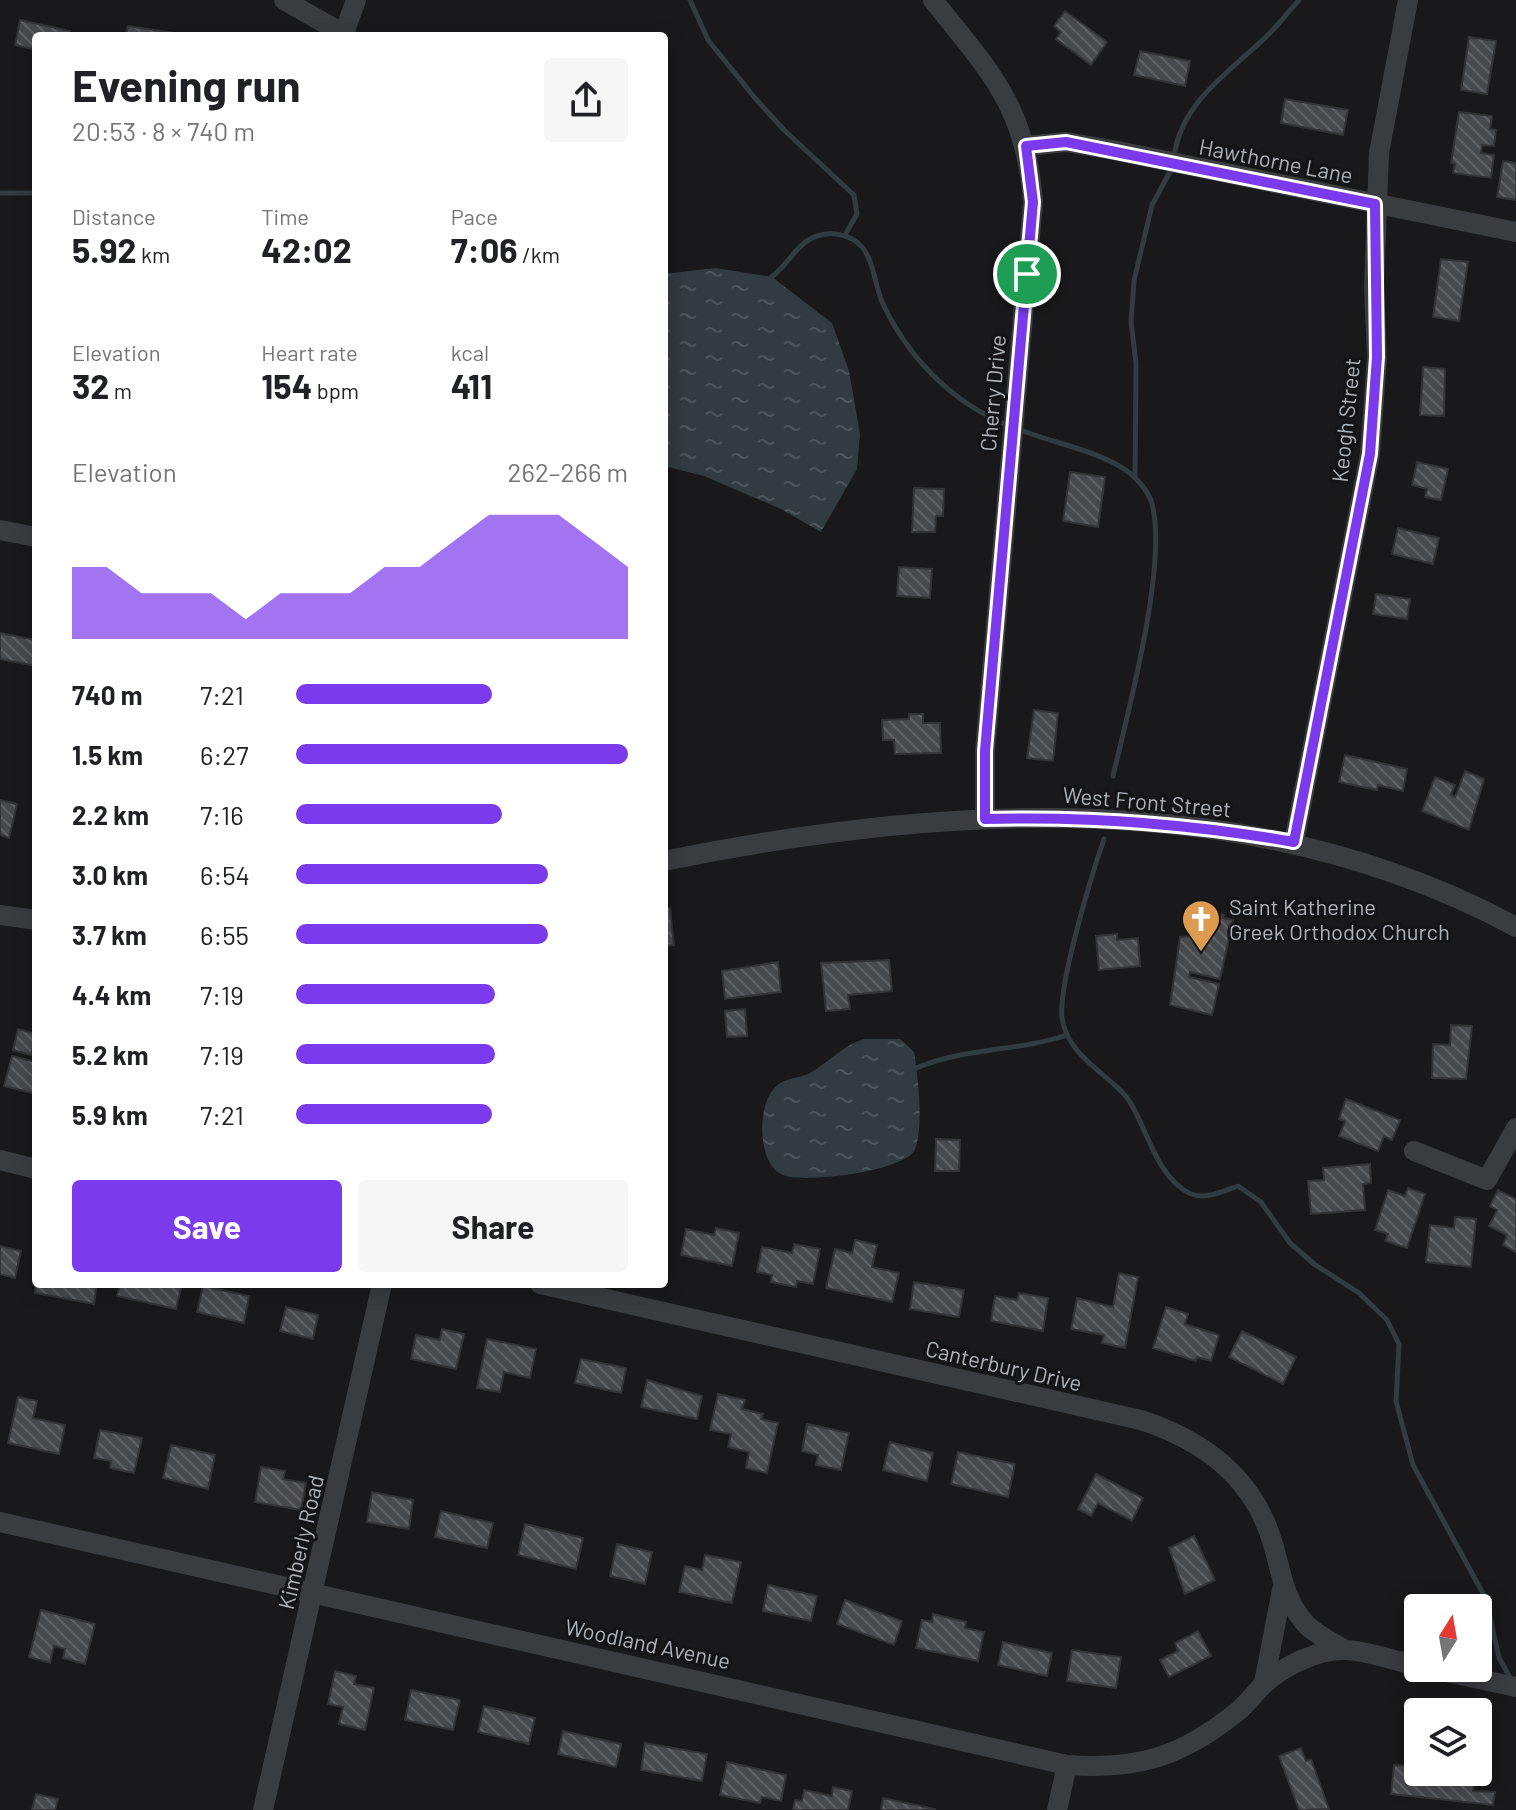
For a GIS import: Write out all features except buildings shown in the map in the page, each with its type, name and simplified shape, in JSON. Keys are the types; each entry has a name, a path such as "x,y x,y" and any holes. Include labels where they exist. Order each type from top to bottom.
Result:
{"street":[{"path":"284,0 341,32"},
{"path":"347,32 356,0"},
{"name":"Cherry Drive","path":"933,0 985,66 1013,109 1026,146 1033,202 985,751 985,819"},
{"name":"Keogh Street","path":"1294,842 1370,454 1377,357 1375,204 1379,153 1408,0"},
{"name":"Hawthorne Lane","path":"1026,146 1066,142 1113,150 1516,232"},
{"path":"0,530 32,536"},
{"name":"West Front Street","path":"668,860 851,827 985,819 1099,820 1201,828 1294,842 1423,882 1516,927"},
{"path":"0,915 32,919"},
{"path":"1414,1151 1487,1180 1516,1128"},
{"path":"0,1160 32,1168"},
{"name":"Kimberly Road","path":"263,1810 381,1288"},
{"name":"Canterbury Drive","path":"558,1288 1170,1429 1218,1457 1240,1480 1264,1518 1282,1590 1306,1625 1345,1650"},
{"name":"Woodland Avenue","path":"0,1522 1067,1765 1110,1768 1172,1753 1240,1710 1264,1683 1300,1660 1345,1650 1404,1663"},
{"path":"1264,1683 1282,1590"},
{"path":"1492,1682 1516,1687"},
{"path":"1057,1810 1067,1765"}],"water":[{"path":"716,268 772,277 832,323 849,371 860,434 857,469 821,532 781,509 704,476 668,467 668,274"},
{"path":"864,1039 900,1039 914,1052 920,1115 915,1149 908,1157 894,1164 854,1174 811,1178 783,1175 774,1169 764,1145 763,1116 771,1092 782,1082 808,1074 848,1046"}],"waterway":[{"path":"690,0 708,40 755,98 784,130 854,195 857,214 845,235"},
{"path":"1174,158 1178,138 1197,103 1270,33 1299,0"},
{"path":"1135,478 1136,363 1131,322 1134,281 1152,205 1172,168"},
{"path":"0,193 32,193"},
{"path":"767,280 809,239 829,234 853,240 866,253 883,304 920,361 951,392 1009,426"},
{"path":"1018,429 1116,464 1139,481 1152,504 1156,531 1151,600 1113,776"},
{"path":"1104,839 1065,981 1062,1002 1065,1030 1086,1060 1131,1103 1159,1161 1178,1186 1191,1194 1203,1196 1238,1186 1261,1202 1290,1243 1314,1264 1359,1293 1387,1320 1399,1344 1396,1401 1413,1465 1486,1599 1499,1658 1511,1679"},
{"path":"914,1069 952,1057 1067,1035"}],"place":[{"name":"Saint Katherine Greek Orthodox Church","path":"1201,953"}],"route":[{"path":"1066,142 1375,204 1377,357 1370,454 1294,842 1201,828 1099,820 1056,817 985,819 985,751 1027,274 1033,202 1026,146 1066,142"}]}
